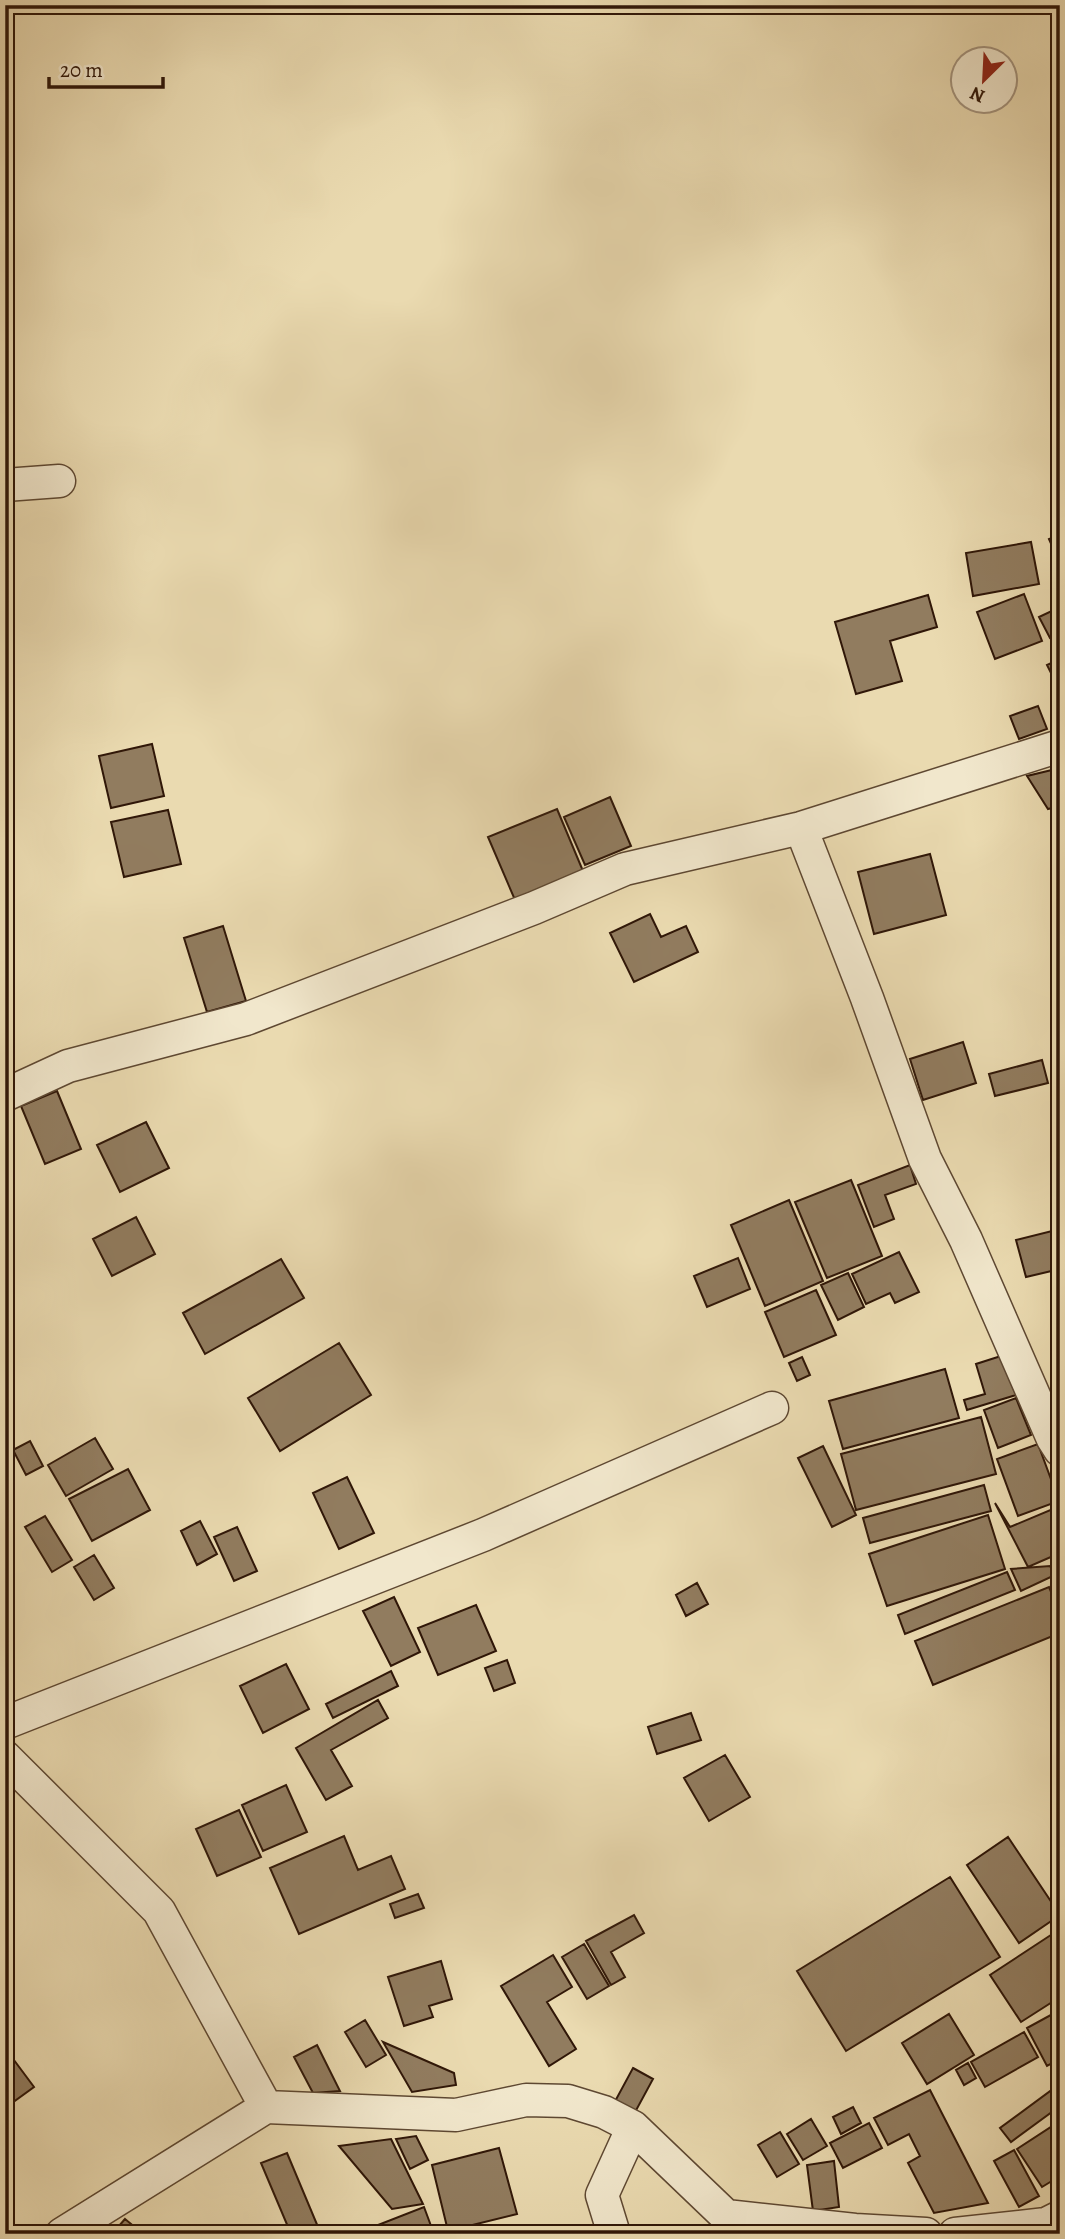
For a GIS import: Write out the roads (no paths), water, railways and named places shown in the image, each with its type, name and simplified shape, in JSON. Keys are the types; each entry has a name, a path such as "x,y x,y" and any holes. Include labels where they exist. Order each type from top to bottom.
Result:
{"street":[{"path":"5,485 59,481"},
{"path":"5,1095 68,1066 246,1019 625,870 801,828 1060,746"},
{"path":"801,828 867,998 925,1159 966,1240 1060,1450"},
{"path":"5,1723 483,1535 772,1408"},
{"path":"5,1757 159,1910 266,2107"},
{"path":"62,2234 266,2107 456,2115 526,2100 568,2101 604,2112 633,2127 731,2225 926,2234"},
{"path":"614,2234 602,2195 633,2127"},
{"path":"955,2234 1046,2224 1060,2217"}]}
